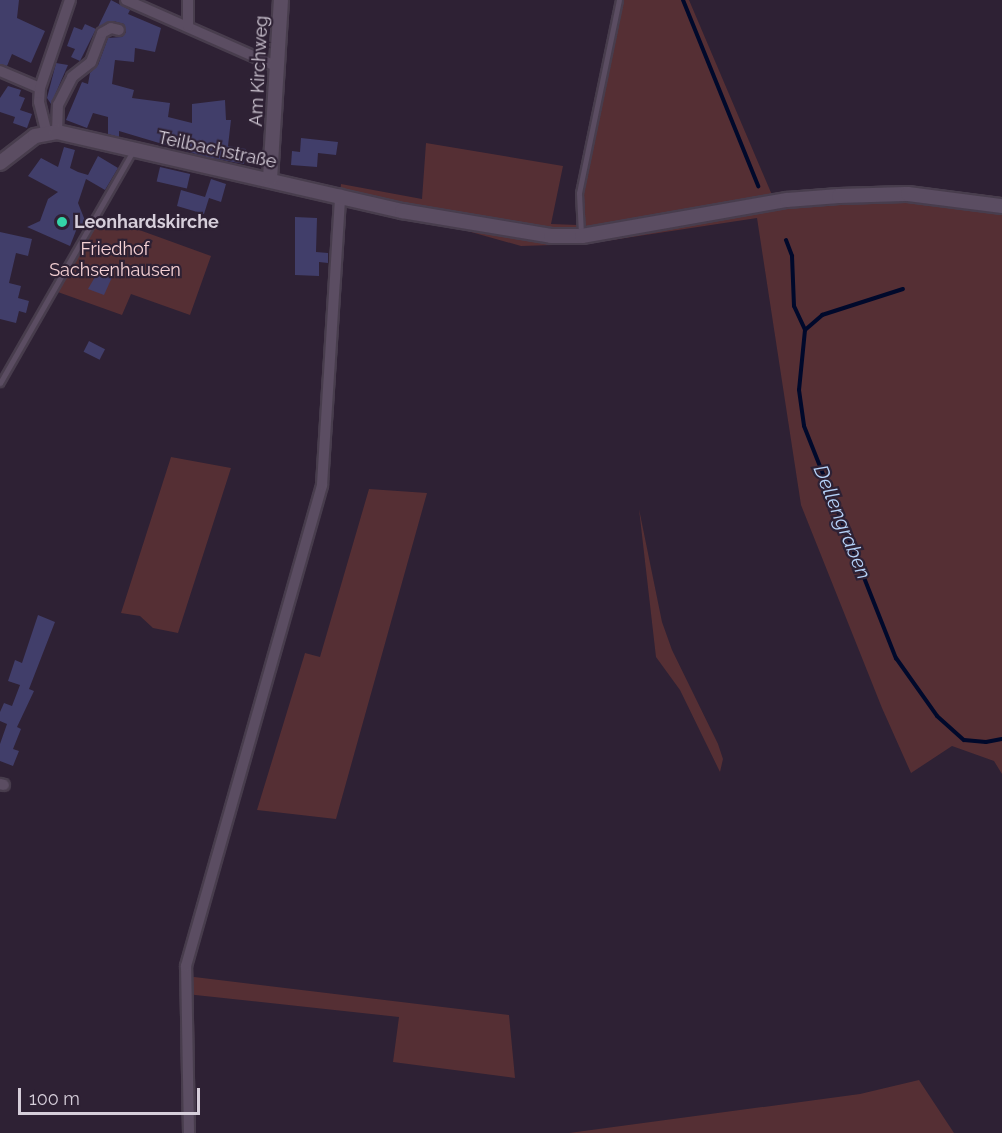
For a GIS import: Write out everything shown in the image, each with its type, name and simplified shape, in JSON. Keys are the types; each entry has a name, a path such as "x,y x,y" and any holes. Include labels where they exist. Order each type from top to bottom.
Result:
{"street":[{"path":"52,133 39,102 40,88 70,0"},
{"path":"126,0 278,67"},
{"path":"188,0 188,26"},
{"name":"Am Kirchweg","path":"270,179 280,0"},
{"path":"52,133 58,105 72,77 91,62 102,33 111,28 119,30"},
{"path":"0,71 40,88"},
{"path":"0,163 20,146 52,133"},
{"name":"Teilbachstraße","path":"52,133 516,233 582,236 787,200 839,196 908,194 1002,206"},
{"path":"189,1133 186,966 322,485 340,195"}],"lane":[{"path":"582,236 578,225 579,193 619,0"},
{"path":"0,383 133,151"}],"green space":[{"path":"619,0 689,0 775,202 908,194 904,185 1002,197 1002,774 994,761 952,746 911,773 882,708 801,505 757,218 586,244 521,246 340,195 341,184 422,199 426,143 563,166 551,224 578,225 579,193"},
{"name":"Friedhof Sachsenhausen","path":"98,215 211,256 190,315 131,294 122,315 55,291"},
{"path":"171,457 231,468 178,633 153,628 140,616 121,613"},
{"path":"369,489 427,493 336,819 257,810 305,653 320,657"},
{"path":"639,509 662,622 672,650 718,744 723,759 720,772 680,690 656,657"},
{"path":"186,976 509,1015 515,1078 393,1062 399,1017 186,994"},
{"path":"919,1080 954,1133 569,1133 860,1094"}],"building":[{"path":"0,0 19,0 17,18 45,31 31,63 12,54 7,66 0,64"},
{"path":"111,0 130,10 128,14 161,28 155,52 135,48 134,62 115,60 112,84 134,90 132,98 170,103 168,117 192,123 192,104 225,100 226,120 231,120 228,146 246,149 244,164 206,157 119,131 119,137 108,134 108,117 93,113 87,128 66,120 82,82 88,84 90,73 98,65 108,38 122,37 126,32 124,24 113,21 98,27"},
{"path":"85,24 96,29 80,61 71,57 75,49 67,46 74,27 82,30"},
{"path":"56,63 68,65 51,104 47,98"},
{"path":"8,86 21,90 19,96 25,98 20,110 32,114 27,128 13,123 15,117 0,112 0,98"},
{"path":"301,138 338,142 336,155 318,153 317,167 291,165 292,151 300,152"},
{"path":"64,147 75,150 70,168 78,172 88,175 98,156 118,168 105,190 86,179 78,203 86,223 83,229 79,223 70,246 27,227 40,221 48,199 58,192 28,176 41,158 58,167"},
{"path":"160,167 190,174 187,189 157,182"},
{"path":"211,179 226,184 221,202 209,198 204,214 177,206 181,190 205,197"},
{"path":"295,217 317,218 316,252 328,253 328,263 319,262 319,276 295,275"},
{"path":"0,232 32,239 28,256 16,253 9,283 21,286 18,298 29,301 26,313 19,311 16,323 0,319"},
{"path":"99,270 113,275 104,295 88,289"},
{"path":"89,341 105,349 100,360 84,352"},
{"path":"38,615 55,622 29,689 34,691 17,727 21,729 13,749 19,751 13,766 0,761 0,744 7,724 0,721 0,712 4,703 12,706 20,685 8,681 15,660 22,663"}],"waterway":[{"path":"683,0 758,186"},
{"name":"Dellengraben","path":"786,240 792,256 794,306 805,330 799,390 804,426 896,658 937,716 964,740 986,742 1002,739"},
{"path":"805,330 822,315 903,289"}],"place":[{"name":"Leonhardskirche","path":"62,222"}]}
